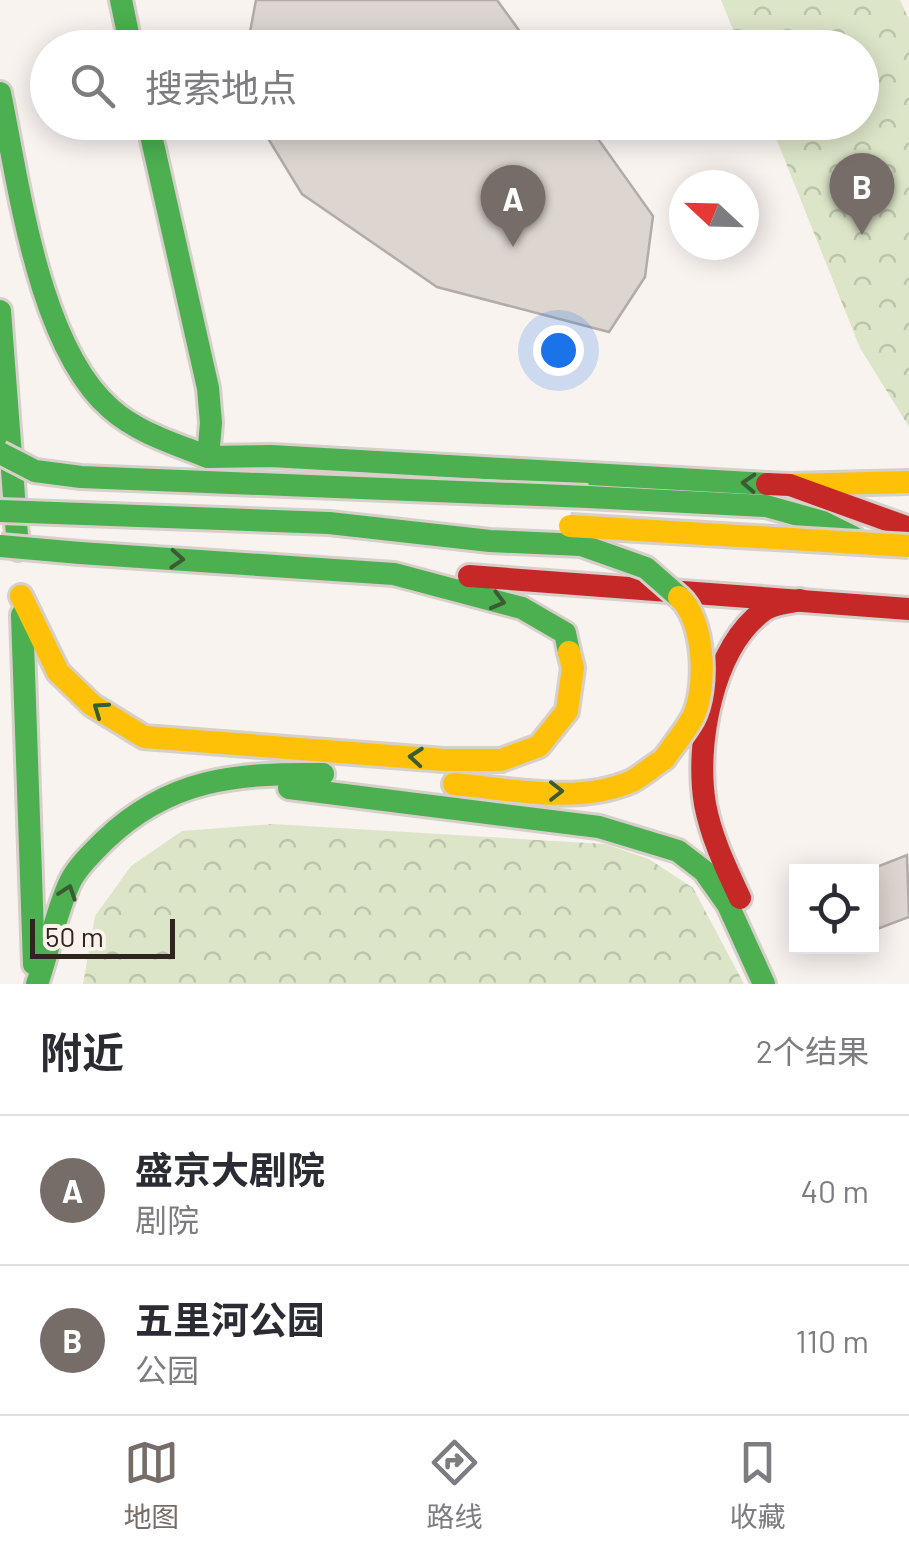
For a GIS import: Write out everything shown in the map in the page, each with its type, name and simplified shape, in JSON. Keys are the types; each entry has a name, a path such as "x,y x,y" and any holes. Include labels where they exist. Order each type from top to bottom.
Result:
{"main road":[{"path":"121,0 127,30"},
{"path":"0,92 38,279 60,332 88,382 114,412 148,432 208,456 270,456 790,485 909,482"},
{"path":"152,140 208,388 208,456"},
{"path":"0,310 22,596 36,984"},
{"path":"0,452 35,470 81,477 766,506 823,522 909,564"},
{"path":"790,485 909,528"},
{"path":"0,512 561,526 909,546"},
{"path":"36,984 72,878 112,832 161,795 199,782 278,773 544,792 597,790 630,781 664,759 694,716 701,674 698,627 686,603 646,568 581,545 330,523"},
{"path":"0,546 807,598 909,609"},
{"path":"22,596 58,672 92,705 144,737 444,760 501,760 540,746 567,711 572,668 565,633 522,608 394,574"},
{"path":"782,984 722,859 705,803 703,745 710,700 740,634 766,608 807,598"},
{"path":"234,779 307,792 598,826 678,851 704,871 728,906 764,984"}],"green space":[{"path":"721,0 900,0 909,19 909,427 860,348 777,140 879,140 879,30 733,30"},
{"path":"273,824 605,844 649,859 693,888 744,984 83,984 95,916 131,866 182,831"}],"building":[{"path":"256,0 497,0 519,30 250,30"},
{"path":"269,140 599,140 653,216 645,277 609,332 437,287 302,194"},
{"path":"907,855 909,917 879,928 879,866"}],"traffic: fast":[{"path":"121,0 127,30"},
{"path":"0,93 35,262 66,346 86,381 111,409 133,425 208,457"},
{"path":"152,140 208,388 208,457 271,456 767,484"},
{"path":"0,311 18,549"},
{"path":"0,453 35,471 81,477 588,497"},
{"path":"588,497 766,506 823,522 853,537"},
{"path":"0,511 329,523 490,541 581,545 646,568 679,597"},
{"path":"0,546 80,553"},
{"path":"80,553 394,574 522,608 565,633 569,652"},
{"path":"22,615 34,964"},
{"path":"37,984 73,876 129,820 179,792 206,784 262,775 323,774"},
{"path":"289,788 599,827 678,851 704,871 728,905 764,984"}],"traffic: slow":[{"path":"790,485 909,482"},
{"path":"570,526 909,546"},
{"path":"21,596 58,672 92,705 144,737 444,760 501,760 539,746 567,711 573,668 569,652"},
{"path":"664,759 692,719 702,673 694,621 679,597"},
{"path":"454,784 544,793 589,792 632,781 664,759"}],"traffic: jam":[{"path":"767,484 790,485 909,528"},
{"path":"469,576 909,609"},
{"path":"740,898 715,840 705,804 703,754 711,700 731,649 745,628 767,608 800,600"}],"place":[{"name":"五里河公园","path":"862,235"},
{"name":"盛京大剧院","path":"513,247"}]}
